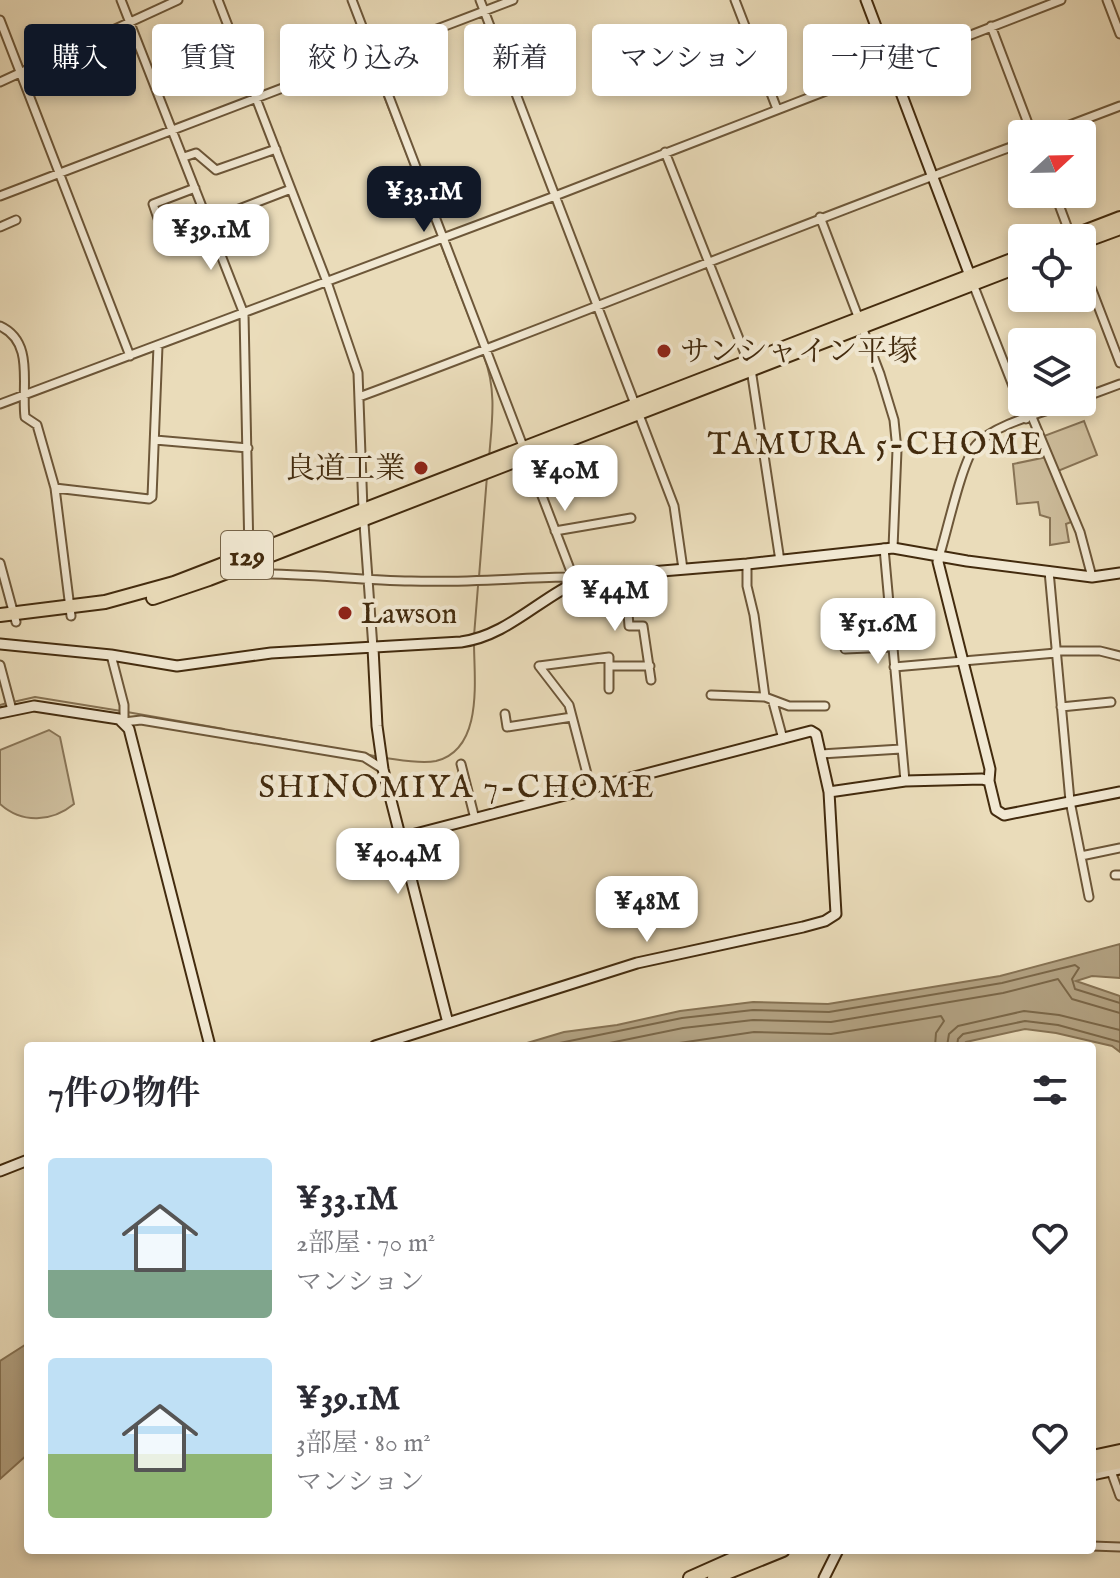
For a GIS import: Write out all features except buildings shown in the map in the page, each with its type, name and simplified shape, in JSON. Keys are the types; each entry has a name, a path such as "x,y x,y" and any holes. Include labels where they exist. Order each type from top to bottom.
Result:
{"highway":[{"path":"1096,229 1120,218"},
{"path":"1096,234 1120,228"},
{"name":"129","path":"972,280 1008,263"},
{"name":"129","path":"71,612 254,556 972,280 1008,269"},
{"name":"129","path":"0,623 15,618 136,603 236,568 254,556 275,553 364,514"},
{"name":"129","path":"0,615 15,618"},
{"path":"1096,1456 1120,1451"},
{"path":"1096,1468 1117,1467"},
{"path":"690,1578 744,1554"},
{"path":"714,1578 773,1554"}],"street":[{"path":"121,0 244,314 254,556 261,573"},
{"path":"0,82 178,0"},
{"path":"218,0 327,282 358,373 368,580 382,766 448,1023"},
{"path":"352,0 361,24"},
{"path":"480,0 674,506 683,569"},
{"path":"448,24 513,0"},
{"path":"735,0 777,109"},
{"path":"866,0 875,24"},
{"path":"971,34 1061,0"},
{"path":"1107,0 1120,34"},
{"path":"0,20 130,356"},
{"path":"991,26 1027,120"},
{"path":"0,196 280,91"},
{"path":"388,96 575,582"},
{"path":"0,404 23,398 555,196 810,96"},
{"path":"902,96 972,280 1080,532 1092,577"},
{"path":"1083,120 1120,106"},
{"path":"359,397 486,350 820,217 1008,148"},
{"path":"184,157 196,153 216,170 276,149"},
{"path":"665,152 749,365 780,561"},
{"path":"195,188 153,204 163,233 291,189"},
{"path":"820,217 894,420 897,450 889,548 892,647 905,781"},
{"path":"0,227 16,220"},
{"path":"1096,300 1120,363"},
{"path":"0,326 17,338 22,349 25,417 37,425 55,488 71,612"},
{"path":"55,488 152,497 158,346"},
{"path":"1096,393 1120,384"},
{"path":"1034,416 990,434 975,445 960,484 938,562 990,769 989,781 998,814 1120,792"},
{"path":"155,440 248,448"},
{"path":"555,531 631,518"},
{"path":"0,644 187,666 271,653 474,640 509,624 575,582 598,576 780,561 889,548 1092,577 1120,573"},
{"path":"275,553 276,572"},
{"path":"0,563 15,618"},
{"path":"747,564 747,586 765,697"},
{"path":"236,568 239,574 276,572 368,580 470,583 566,577 575,582"},
{"path":"1049,571 1070,801 1089,897"},
{"path":"625,574 629,626 643,626 651,680"},
{"path":"845,649 892,647"},
{"path":"894,667 1055,652 1100,651 1120,656"},
{"path":"111,655 209,1042"},
{"path":"591,789 569,705 539,666 609,657 609,689"},
{"path":"0,665 12,710"},
{"path":"610,666 650,666"},
{"path":"711,695 765,697 789,706 825,706"},
{"path":"773,702 783,739"},
{"path":"1061,707 1111,702"},
{"path":"0,713 34,706 141,720 364,757 382,766"},
{"path":"505,714 507,727 572,717"},
{"path":"388,1042 637,963 803,927 832,918 837,907 829,792 816,734 811,731 400,838"},
{"path":"821,754 901,749"},
{"path":"461,764 475,819"},
{"path":"829,792 905,781 989,781"},
{"path":"1081,856 1120,848"},
{"path":"0,1171 24,1162"},
{"path":"1096,1474 1117,1467 1120,1496"},
{"path":"1096,1546 1120,1547"},
{"path":"824,1578 836,1554"}],"shaded area":[{"path":"1084,421 1097,455 1058,471 1044,436"},
{"path":"1047,457 1074,521 1066,524 1069,542 1050,545 1050,518 1040,515 1038,502 1017,504 1013,464"},
{"path":"49,730 60,737 74,804 47,817 27,818 0,804 0,750"}],"water":[{"path":"1120,944 1120,978 1092,976 1076,981 1120,996 1120,1052 1112,1046 1096,1042 1025,1029 966,1042 530,1042 564,1032 617,1025 680,1011 753,1002 828,1004 1000,976"},
{"path":"24,1346 24,1458 0,1479 0,1361"}],"waterway":[{"path":"348,0 357,24"},
{"path":"384,96 438,235"},
{"path":"441,245 481,348"},
{"path":"484,357 492,394 489,458"},
{"path":"479,577 487,476"},
{"path":"474,636 478,586"},
{"path":"385,758 436,761 451,754 462,743 473,711 474,643"},
{"path":"13,702 35,697 121,711"},
{"path":"0,705 7,703"},
{"path":"127,712 224,729"},
{"path":"236,731 328,747"},
{"path":"365,754 379,757"}],"place":[{"name":"サンシャイン平塚","path":"664,351"},
{"name":"良道工業","path":"421,468"},
{"name":"Lawson","path":"345,613"}],"district":[{"name":"TAMURA 5-CHOME","path":"876,443"},
{"name":"SHINOMIYA 7-CHOME","path":"457,786"}]}
